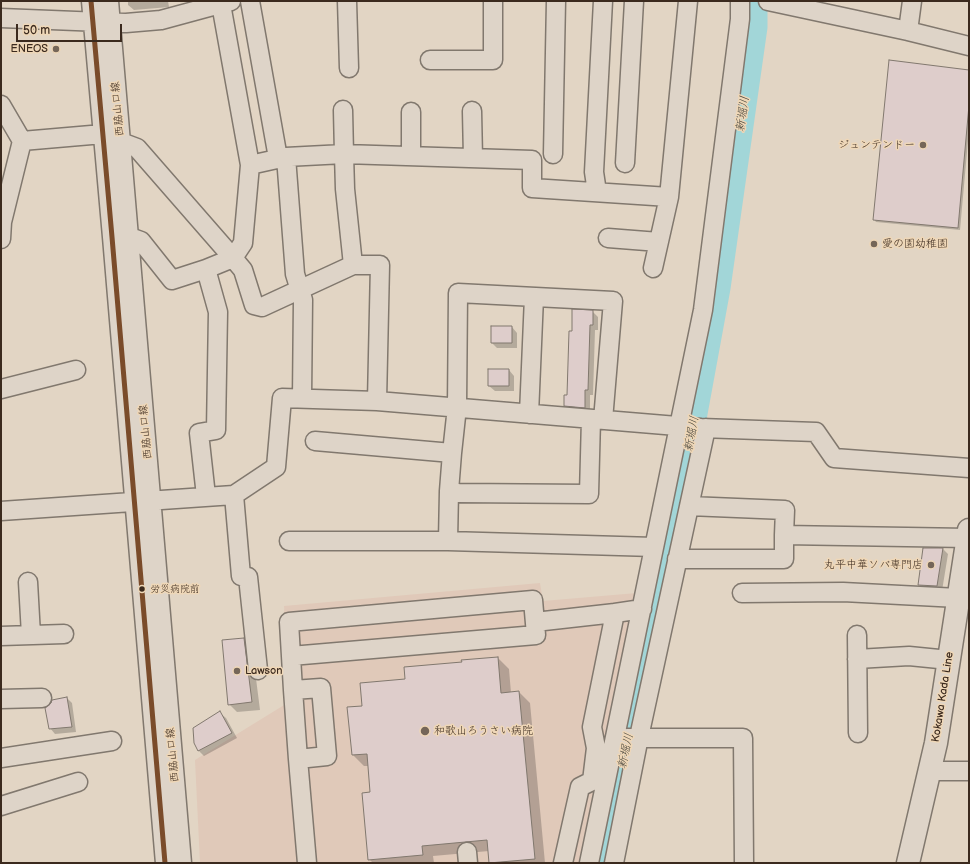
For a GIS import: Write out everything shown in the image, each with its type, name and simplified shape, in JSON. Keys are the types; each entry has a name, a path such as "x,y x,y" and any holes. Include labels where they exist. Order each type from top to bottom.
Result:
{"main road":[{"name":"Kokawa Kada Line","path":"908,863 936,743 968,534"}],"street":[{"name":"西脇山口線","path":"91,1 103,134 121,237"},
{"name":"西脇山口線","path":"109,1 121,142 121,237 143,501 165,863"},
{"path":"250,1 282,157 295,274 303,300 302,398"},
{"path":"347,1 349,68"},
{"path":"430,60 493,60 493,1"},
{"path":"554,154 556,1"},
{"path":"597,192 594,172 603,1"},
{"path":"625,163 634,1"},
{"path":"653,268 669,197 688,1"},
{"path":"614,863 639,738 689,506 693,427 703,310 740,19 740,1"},
{"path":"768,1 908,31 969,46"},
{"path":"908,31 912,1"},
{"path":"1,18 110,22 161,20 226,3 250,165 243,243 233,258 172,280 141,241 121,237"},
{"path":"1,105 22,141 5,194 1,239"},
{"path":"343,110 345,189 353,265"},
{"path":"472,111 473,158"},
{"path":"411,112 411,156"},
{"path":"22,141 103,134"},
{"path":"121,142 137,148 243,270 254,305 262,308 353,265 380,265 377,401"},
{"path":"250,165 282,157 344,154 532,160 532,188 669,197"},
{"path":"608,238 659,242"},
{"path":"206,269 218,312 216,430 199,433 206,496"},
{"path":"448,541 449,491 457,407 458,293 613,301 589,494 458,493 449,491"},
{"path":"528,414 534,297"},
{"path":"1,388 76,370"},
{"path":"1,511 234,495 276,467 282,398 377,401 693,427 816,432 834,458 969,468"},
{"path":"589,863 616,738 654,547 693,427"},
{"path":"315,441 452,453"},
{"path":"234,495 241,576 248,577 258,670"},
{"name":"西脇山口線","path":"143,501 182,863"},
{"path":"677,559 784,559 785,510 689,506"},
{"path":"784,534 968,534"},
{"path":"289,541 448,541 654,547"},
{"path":"28,582 31,635"},
{"path":"742,593 843,592 958,598"},
{"path":"307,863 288,622 533,600 536,628"},
{"path":"291,656 536,628 642,609"},
{"path":"563,863 580,787 592,781 596,748 592,727 615,614"},
{"path":"1,636 64,634"},
{"path":"857,635 858,733"},
{"path":"857,659 909,656 949,660"},
{"path":"293,690 322,688 326,741 327,756 298,759"},
{"path":"1,699 42,698"},
{"path":"616,738 743,738 744,863"},
{"path":"1,758 112,741"},
{"path":"930,771 969,771"},
{"path":"1,806 78,782"}],"shaded area":[{"name":"和歌山ろうさい病院","path":"540,583 543,601 637,593 580,863 200,863 195,760 289,702 284,606"}],"building":[{"path":"889,60 969,70 969,105 958,228 873,220"},
{"path":"572,309 593,310 593,325 590,325 588,390 585,390 585,408 564,406 564,395 567,395 569,331 572,331"},
{"path":"491,326 512,326 512,343 491,343"},
{"path":"488,369 509,369 509,386 488,386"},
{"name":"丸平中華ソバ専門店","path":"923,548 943,548 937,586 918,585"},
{"name":"Lawson","path":"244,638 252,702 228,705 222,640"},
{"path":"498,657 501,693 519,691 535,859 489,863 487,840 422,846 423,855 368,860 362,793 370,792 367,754 352,755 347,707 362,706 360,683 405,679 404,667"},
{"path":"67,697 72,727 49,729 45,708 51,703 52,700"},
{"path":"220,711 232,733 198,751 194,743 193,728"}],"waterway":[{"name":"新堀川","path":"602,863 685,468 718,288 755,27 755,1"}],"transit line":[{"path":"91,1 165,863"}],"place":[{"name":"ENEOS","path":"56,49"},
{"name":"ジュンテンドー","path":"923,145"},
{"name":"愛の園幼稚園","path":"874,244"},
{"name":"丸平中華ソバ専門店","path":"931,565"},
{"name":"労災病院前","path":"142,589"},
{"name":"Lawson","path":"237,671"},
{"name":"和歌山ろうさい病院","path":"425,731"}]}
